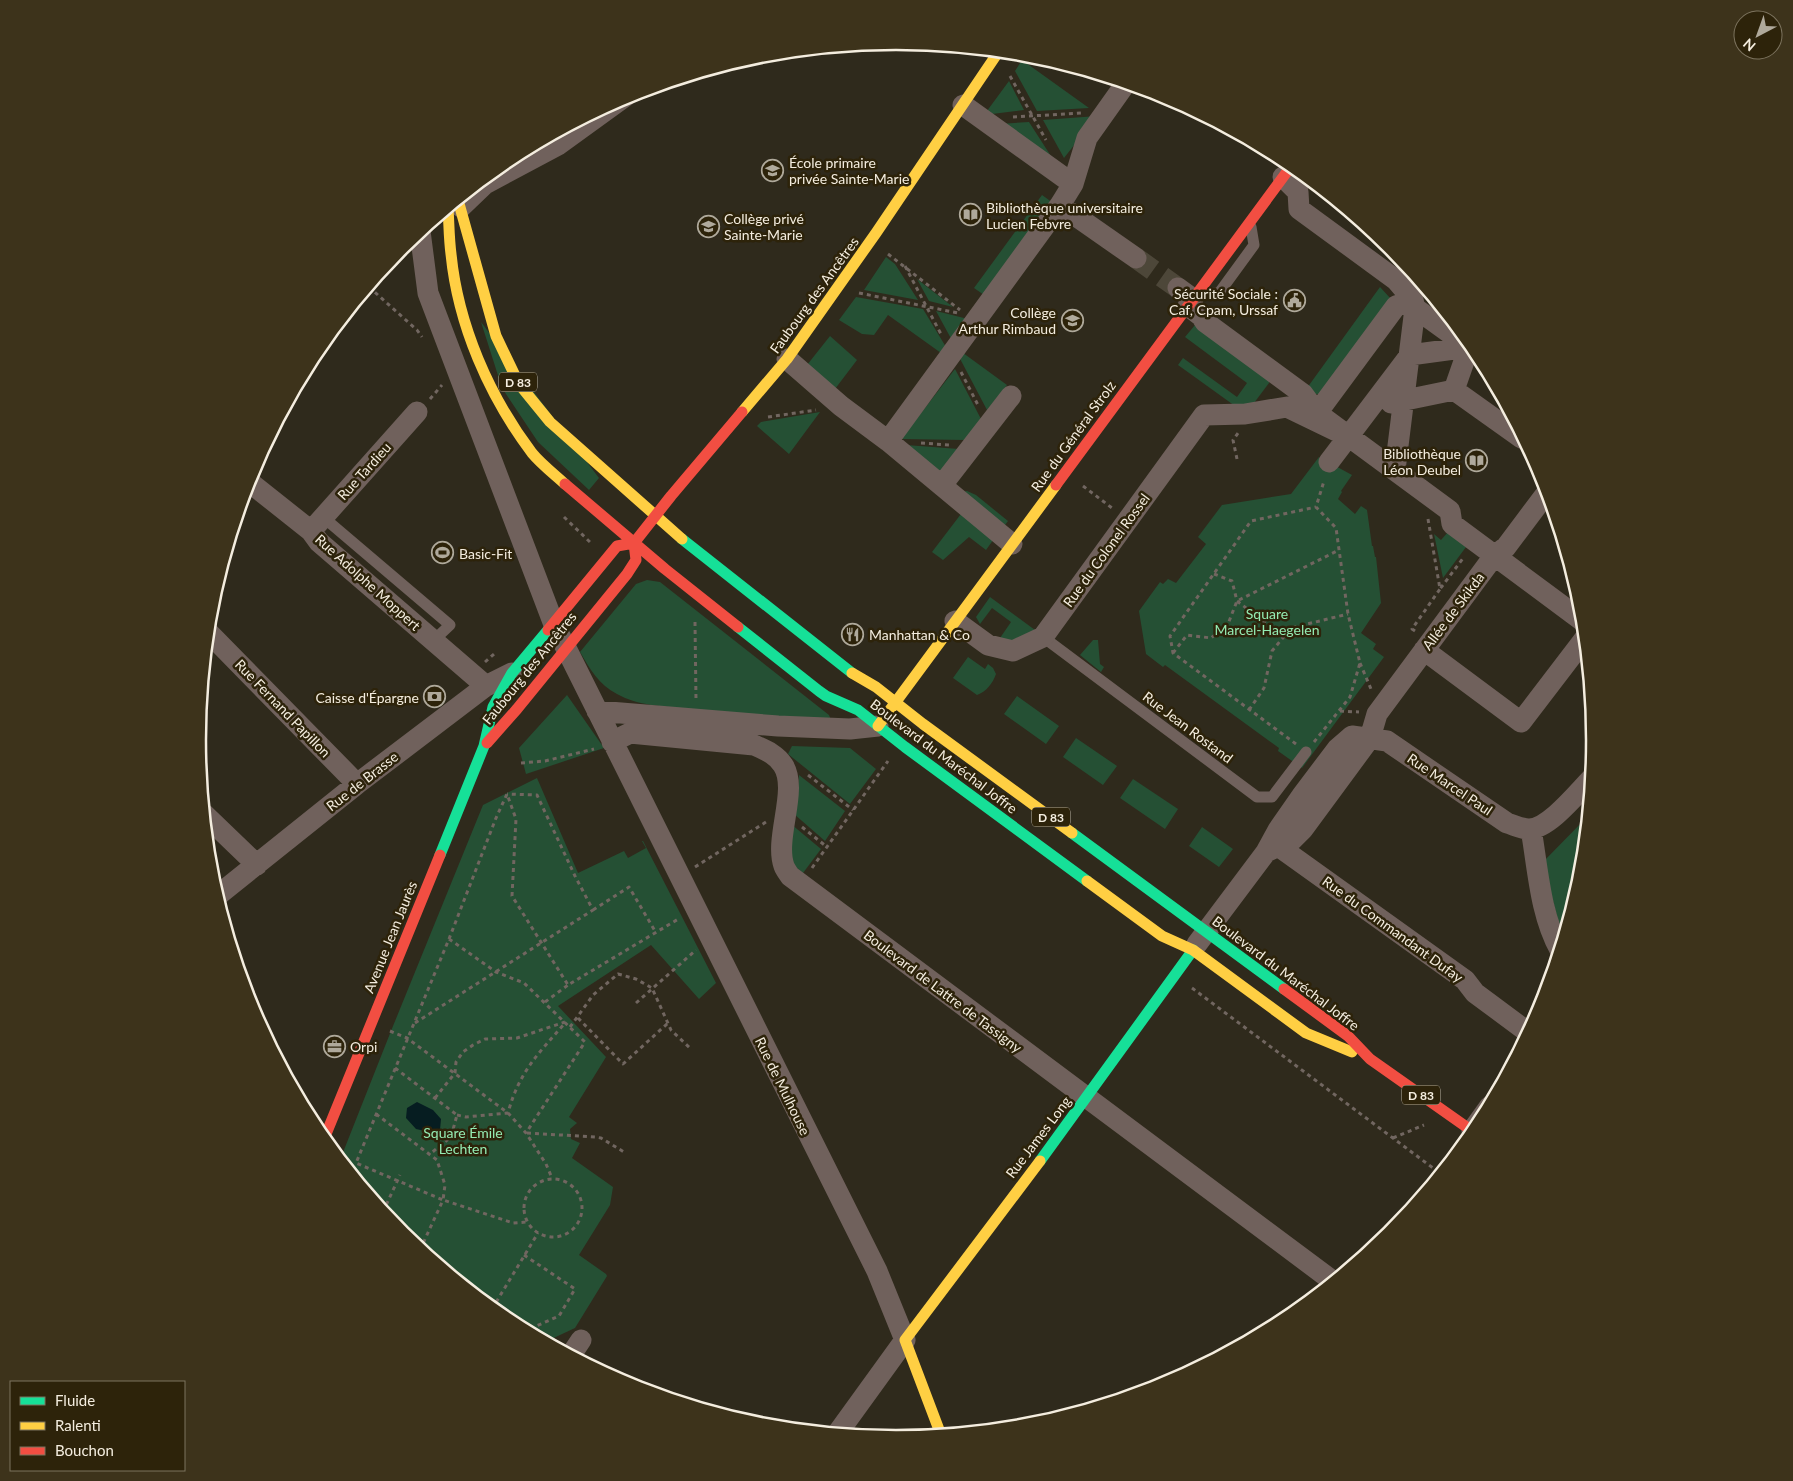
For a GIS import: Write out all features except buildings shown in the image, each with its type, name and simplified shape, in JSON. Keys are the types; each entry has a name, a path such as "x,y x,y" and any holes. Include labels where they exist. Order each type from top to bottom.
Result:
{"main road":[{"name":"Faubourg des Ancêtres","path":"484,746 493,707 512,673 617,546 634,543 788,359 995,57"},
{"name":"Rue du Général Strolz","path":"878,726 1065,472 1189,297 1251,220 1284,169"},
{"name":"D 83","path":"457,208 496,336 519,384 550,422 655,516"},
{"name":"D 83","path":"456,209 451,255 460,303 474,350 502,408 533,454 577,495 634,543"},
{"name":"Boulevard du Maréchal Joffre","path":"655,516 708,561 847,670 876,687 1348,1036 1370,1059 1468,1128"},
{"name":"Faubourg des Ancêtres","path":"484,746 517,709 627,574 636,560 634,543"},
{"name":"Boulevard du Maréchal Joffre","path":"634,543 826,696 858,710 905,747 1162,936 1193,950 1306,1033 1370,1059"},
{"name":"Avenue Jean Jaurès","path":"327,1131 484,746"},
{"name":"Rue James Long","path":"905,1340 1087,1097 1193,950"},
{"name":"Rue de Mulhouse","path":"905,1340 938,1430"}],"street":[{"path":"888,441 1060,205 1073,184 1087,138 1122,88"},
{"path":"963,104 1073,184"},
{"path":"495,179 558,145 593,120"},
{"path":"1290,173 1298,192 1299,209 1396,280 1414,304 1454,334"},
{"path":"1060,205 1136,258"},
{"name":"Rue de Mulhouse","path":"421,240 428,293 553,622 877,1271 905,1340"},
{"path":"1189,297 1205,322 1303,394 1314,415 1349,436 1450,511 1452,524 1576,616"},
{"path":"1394,470 1410,355 1414,304"},
{"path":"1314,415 1396,306 1414,304"},
{"path":"1329,462 1410,355 1464,347"},
{"path":"1454,390 1468,352"},
{"path":"788,359 841,406 888,441 1012,544"},
{"path":"1370,408 1454,390 1515,434"},
{"path":"942,485 1011,396"},
{"name":"Rue du Colonel Rossel","path":"1044,638 1204,415 1244,414 1287,406 1314,415"},
{"name":"Rue Tardieu","path":"317,524 417,412"},
{"name":"Rue Adolphe Moppert","path":"255,486 317,524 319,542 486,686"},
{"name":"Allée de Skikda","path":"1370,738 1377,714 1494,556 1506,547 1542,499"},
{"path":"955,622 988,645 1013,651 1044,638"},
{"name":"Rue Fernand Papillon","path":"214,638 357,784"},
{"path":"1424,650 1521,722 1580,645"},
{"name":"Rue de Brasse","path":"223,891 357,784 486,686 512,673"},
{"path":"597,711 744,724 838,728 878,726"},
{"name":"Boulevard de Lattre de Tassigny","path":"613,744 630,733 754,745 770,752 784,765 789,783 782,852 784,865 790,876 1329,1278"},
{"name":"Rue Marcel Paul","path":"1193,950 1272,849 1278,830 1337,749 1352,736 1387,741 1507,823 1531,829"},
{"path":"1556,942 1545,913 1531,829 1547,823 1586,784"},
{"path":"211,821 257,865"},
{"name":"Rue du Commandant Dufay","path":"1272,849 1465,980 1474,993 1523,1029"},
{"path":"841,1429 905,1340"}],"lane":[{"path":"1189,297 1219,293 1254,245 1251,220"},
{"name":"Rue Jean Rostand","path":"1044,638 1257,797 1272,797 1306,752"}],"path":[{"path":"1001,58 1031,116 1050,146"},
{"path":"984,120 1105,112"},
{"path":"836,289 966,314 880,248 876,233"},
{"path":"373,290 417,330 423,338"},
{"path":"417,412 449,378"},
{"path":"736,420 841,406"},
{"path":"888,441 972,446"},
{"path":"1316,507 1329,462"},
{"path":"1065,472 1128,520"},
{"path":"1423,491 1440,589"},
{"path":"1316,507 1336,528 1348,614 1360,663 1368,683"},
{"path":"1316,507 1251,520 1170,636 1173,653 1306,752 1350,697 1360,663"},
{"path":"1412,630 1476,542"},
{"path":"1173,653 1188,635 1210,638 1228,624 1238,601 1339,550"},
{"path":"1214,574 1232,582 1238,601 1284,637"},
{"path":"1249,710 1264,688 1272,651 1291,628 1348,614"},
{"path":"695,616 696,719"},
{"path":"521,763 545,761 613,744"},
{"path":"800,885 889,761 905,747"},
{"path":"507,794 537,795 593,910"},
{"path":"507,794 356,1163 443,1200 513,1223 527,1222"},
{"path":"507,794 516,819 512,896 568,985"},
{"path":"679,877 769,819"},
{"path":"413,1024 542,944 629,887 655,931"},
{"path":"545,1002 568,985 682,916"},
{"path":"449,938 496,972 524,983 585,1042 526,1133"},
{"path":"636,1002 710,938"},
{"path":"570,1027 593,995 618,974 636,979 652,988 671,1030 691,1049"},
{"path":"578,1018 623,1064 668,1023"},
{"path":"372,1022 407,1038 508,1113 526,1133 546,1164 552,1178"},
{"path":"435,1098 455,1073 456,1062 463,1052 485,1039 516,1038 565,1022"},
{"path":"508,1113 514,1093 530,1063 565,1022"},
{"path":"395,1068 458,1115 466,1117 508,1113"},
{"path":"376,1114 437,1160 445,1185 443,1200 423,1243"},
{"path":"430,1154 450,1137 458,1115"},
{"path":"1393,1138 1427,1124"},
{"path":"526,1133 601,1138 624,1152"},
{"path":"386,1206 400,1175"},
{"path":"552,1178 571,1184 578,1192 582,1201 583,1211 575,1228 557,1237 547,1237 538,1233 527,1222 524,1206 526,1197 536,1184 552,1178"},
{"path":"496,1302 538,1233"},
{"path":"524,1255 575,1290 559,1316 533,1327"}],"green space":[{"path":"1021,61 1025,62 1089,108 1037,111 1015,71"},
{"path":"1009,81 1024,110 984,115"},
{"path":"1097,116 1064,158 1043,120"},
{"path":"1029,122 1058,167 999,124"},
{"path":"1042,195 1056,205 987,297 974,288"},
{"path":"886,257 895,264 918,300 864,290"},
{"path":"917,279 953,307 929,301"},
{"path":"1380,287 1391,299 1322,394 1316,394 1307,388"},
{"path":"856,297 923,309 949,352 941,353 888,315 874,335 862,334 839,320"},
{"path":"936,311 972,320 954,344"},
{"path":"481,322 599,478 589,490 538,442 502,388"},
{"path":"1195,325 1269,379 1269,383 1251,407 1235,406 1178,365 1183,358 1237,397 1247,383 1185,337"},
{"path":"830,336 857,360 835,389 807,365"},
{"path":"959,350 1007,385 987,410 957,353"},
{"path":"955,369 981,419 965,440 901,439"},
{"path":"820,412 789,454 757,426 761,422"},
{"path":"906,445 959,449 940,473"},
{"name":"Square Marcel-Haegelen","path":"1319,457 1352,475 1338,499 1355,514 1361,506 1367,510 1372,546 1376,557 1381,603 1361,633 1376,644 1373,649 1384,657 1302,768 1278,751 1279,748 1165,665 1163,667 1146,654 1139,611 1160,582 1163,584 1168,579 1176,583 1206,544 1198,537 1222,505 1291,494"},
{"path":"967,491 976,495 1008,521 1005,525 962,492"},
{"path":"964,510 996,536 986,550 969,537 943,560 932,552"},
{"path":"1448,532 1466,547 1443,578 1434,534 1441,540"},
{"path":"647,580 660,582 829,715 831,720 660,706 633,701 605,686 580,652 636,584"},
{"path":"990,597 1035,630 1010,642 1000,638 1011,622 992,608 980,624 976,617"},
{"path":"1093,640 1098,640 1100,664 1104,667 1101,672 1080,655"},
{"path":"968,657 985,669 988,664 996,674 989,687 977,695 953,678"},
{"path":"567,695 604,748 526,774 519,748"},
{"path":"1017,696 1059,726 1046,744 1004,714"},
{"path":"1076,738 1117,766 1103,785 1063,757"},
{"path":"792,746 850,748 876,769 850,804 788,754"},
{"path":"799,775 845,811 825,841 794,814 798,795"},
{"name":"Square Émile Lechten","path":"537,778 578,873 624,851 628,858 646,848 643,841 716,983 699,999 651,945 558,1006 606,1057 569,1117 577,1123 570,1129 571,1139 580,1143 572,1158 613,1187 610,1205 579,1255 607,1276 575,1328 552,1339 513,1315 441,1260 377,1196 343,1153 483,805"},
{"path":"1133,779 1178,809 1165,829 1120,798"},
{"path":"1582,822 1574,875 1560,929 1543,862"},
{"path":"791,824 821,849 803,873 791,863"},
{"path":"1202,827 1233,849 1219,867 1189,846"}],"water":[{"path":"417,1102 433,1110 441,1119 440,1130 430,1135 425,1131 416,1129 406,1118 407,1108"}],"tunnel":[{"path":"1136,258 1178,288"}],"traffic: fast":[{"path":"682,539 852,673"},
{"path":"738,627 819,691 858,710 905,747 1087,881"},
{"path":"440,855 484,746 493,707 512,673 548,630"},
{"path":"1072,833 1284,989"},
{"path":"1040,1161 1193,950"}],"traffic: slow":[{"path":"742,412 787,359 876,233 995,57"},
{"path":"460,206 496,336 519,384 550,422 682,539"},
{"path":"448,215 450,248 455,281 468,333 478,359 489,384 516,431 543,465 565,484"},
{"path":"878,726 1056,485"},
{"path":"852,673 876,687 923,724 1072,833"},
{"path":"1087,881 1162,936 1193,950 1306,1033 1352,1052"},
{"path":"939,1430 905,1340 1040,1161"}],"traffic: jam":[{"path":"1056,485 1287,171"},
{"path":"548,630 617,546 634,543 742,412"},
{"path":"565,484 665,569 738,627"},
{"path":"487,743 627,574 636,560 634,543"},
{"path":"327,1131 440,855"},
{"path":"1284,989 1348,1036 1370,1059 1468,1128"}],"place":[{"name":"École primaire privée Sainte-Marie","path":"773,170"},
{"name":"Bibliothèque universitaire Lucien Febvre","path":"970,215"},
{"name":"Collège privé Sainte-Marie","path":"708,226"},
{"name":"Sécurité Sociale : Caf, Cpam, Urssaf","path":"1294,301"},
{"name":"Collège Arthur Rimbaud","path":"1072,320"},
{"name":"Bibliothèque Léon Deubel","path":"1477,461"},
{"name":"Basic-Fit","path":"443,553"},
{"name":"Manhattan & Co","path":"853,634"},
{"name":"Caisse d'Épargne","path":"435,697"},
{"name":"Orpi","path":"334,1046"}]}
